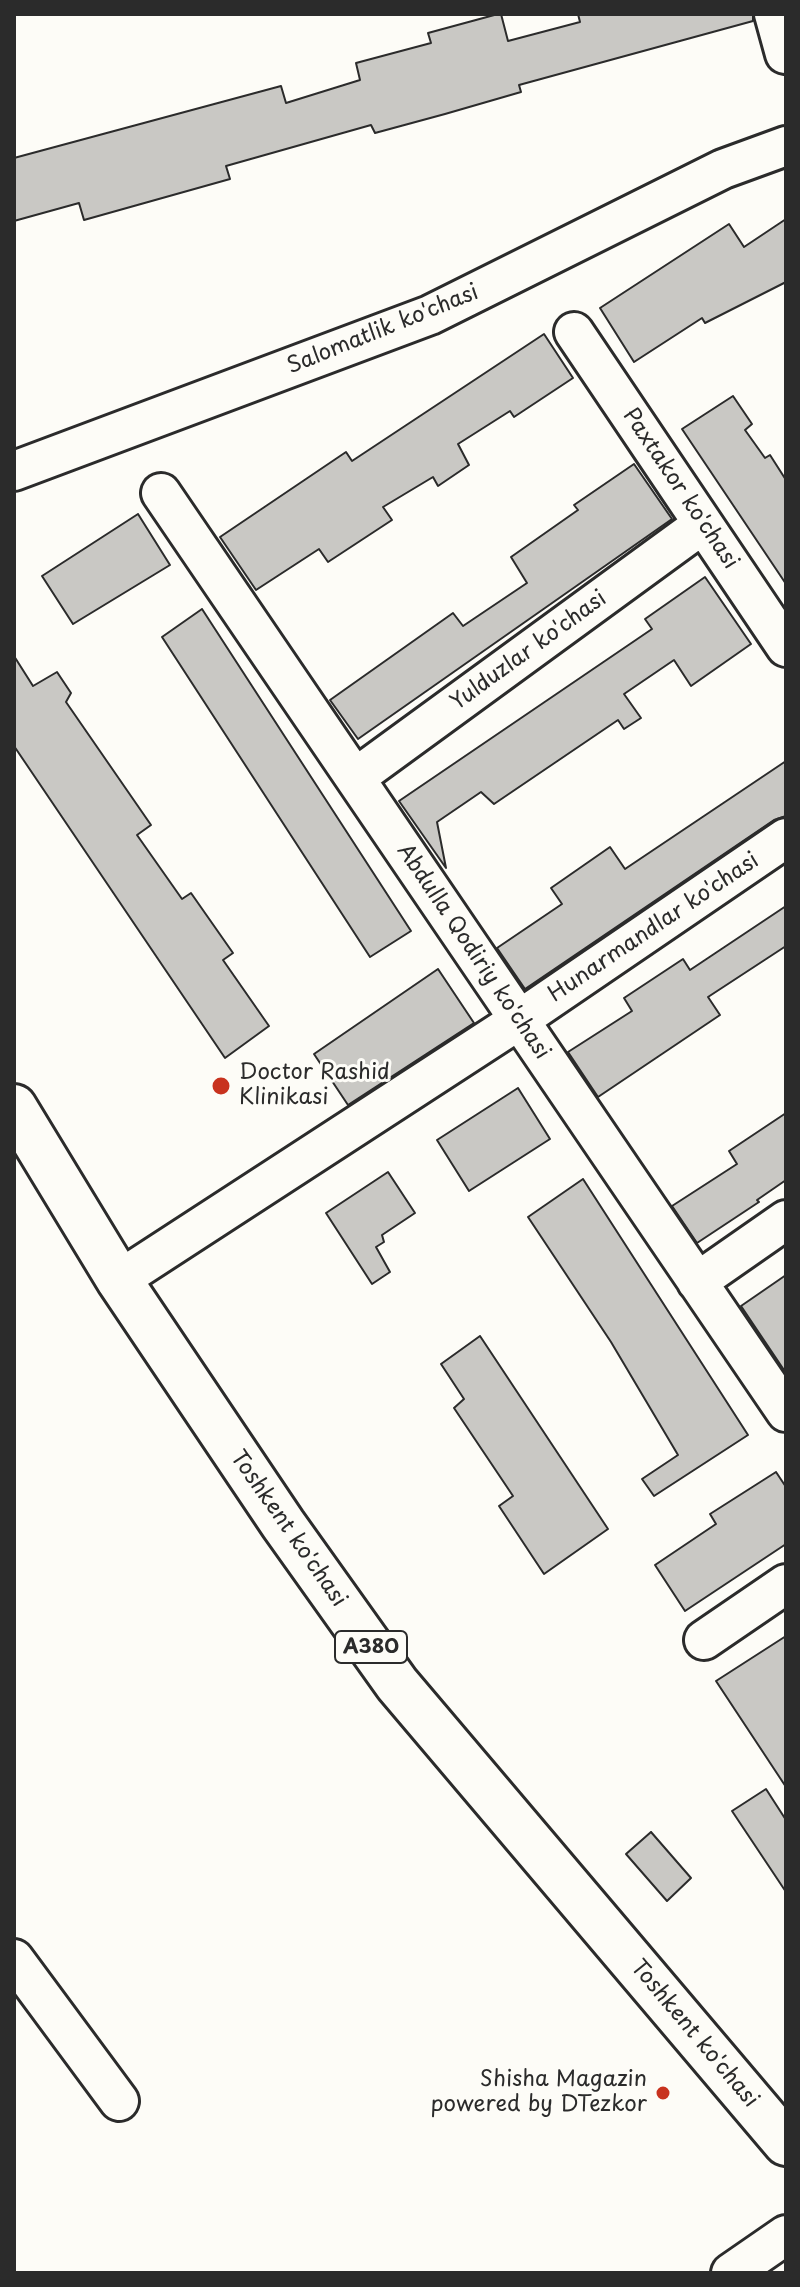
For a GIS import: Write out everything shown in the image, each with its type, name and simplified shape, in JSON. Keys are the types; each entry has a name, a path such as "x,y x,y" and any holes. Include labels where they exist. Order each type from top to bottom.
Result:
{"highway":[{"name":"Toshkent ko'chasi","path":"16,1114 119,1280 283,1524 397,1684 786,2143"}],"street":[{"path":"774,14 785,54"},
{"name":"Salomatlik ko'chasi","path":"14,471 430,315 723,169 786,146"},
{"name":"Paxtakor ko'chasi","path":"574,332 786,647"},
{"name":"Abdulla Qodiriy ko'chasi","path":"161,493 786,1412"},
{"name":"Yulduzlar ko'chasi","path":"355,778 703,524"},
{"name":"Hunarmandlar ko'chasi","path":"119,1280 519,1020 786,838"},
{"path":"697,1282 786,1220"},
{"path":"704,1640 786,1584"},
{"path":"14,1959 119,2101"},
{"path":"731,2273 786,2235"}],"building":[{"path":"501,14 508,41 580,22 578,14 753,14 753,21 519,85 521,92 445,114 375,133 371,125 226,166 230,179 84,220 79,203 14,221 14,158 281,86 286,103 360,80 356,63 431,43 428,33"},
{"path":"786,219 786,282 705,323 702,318 634,362 600,308 729,224 744,247"},
{"path":"544,334 573,378 514,417 510,411 458,444 469,465 438,486 433,477 383,507 392,520 328,562 319,549 256,590 220,537 346,452 352,461"},
{"path":"733,396 752,424 745,430 765,458 770,455 786,480 786,584 682,429"},
{"path":"634,464 672,519 358,739 330,700 453,613 463,626 527,583 511,557 578,510 574,505"},
{"path":"138,514 170,565 73,624 42,576"},
{"path":"705,577 751,644 691,686 674,660 624,694 641,718 624,729 618,720 494,804 481,792 437,822 446,868 399,801 652,629 645,619"},
{"path":"202,609 411,931 370,957 162,637"},
{"path":"14,656 33,686 57,672 71,693 66,702 151,825 137,835 182,899 191,893 233,953 223,960 269,1026 225,1058 14,746"},
{"path":"786,761 786,816 774,820 525,989 497,948 562,904 551,888 610,847 625,869"},
{"path":"786,906 786,946 708,997 720,1015 598,1097 568,1052 632,1011 624,998 683,959 690,970"},
{"path":"438,969 474,1023 348,1105 314,1054"},
{"path":"518,1088 550,1139 469,1191 437,1140"},
{"path":"786,1113 786,1180 697,1243 672,1206 737,1164 729,1151"},
{"path":"388,1172 415,1213 382,1235 384,1242 376,1247 390,1272 372,1284 326,1213"},
{"path":"583,1179 748,1435 654,1496 642,1479 678,1455 611,1342 528,1217"},
{"path":"786,1275 786,1373 741,1306"},
{"path":"480,1336 608,1529 544,1574 499,1506 513,1496 454,1408 464,1399 441,1364"},
{"path":"776,1472 786,1487 786,1544 685,1611 655,1565 716,1524 710,1514"},
{"path":"786,1636 786,1787 716,1681"},
{"path":"766,1789 786,1820 786,1892 732,1811"},
{"path":"651,1832 691,1878 667,1901 626,1854"}],"place":[{"name":"Doctor Rashid Klinikasi","path":"221,1086"},
{"name":"Shisha Magazin powered by DTezkor","path":"663,2093"}]}
